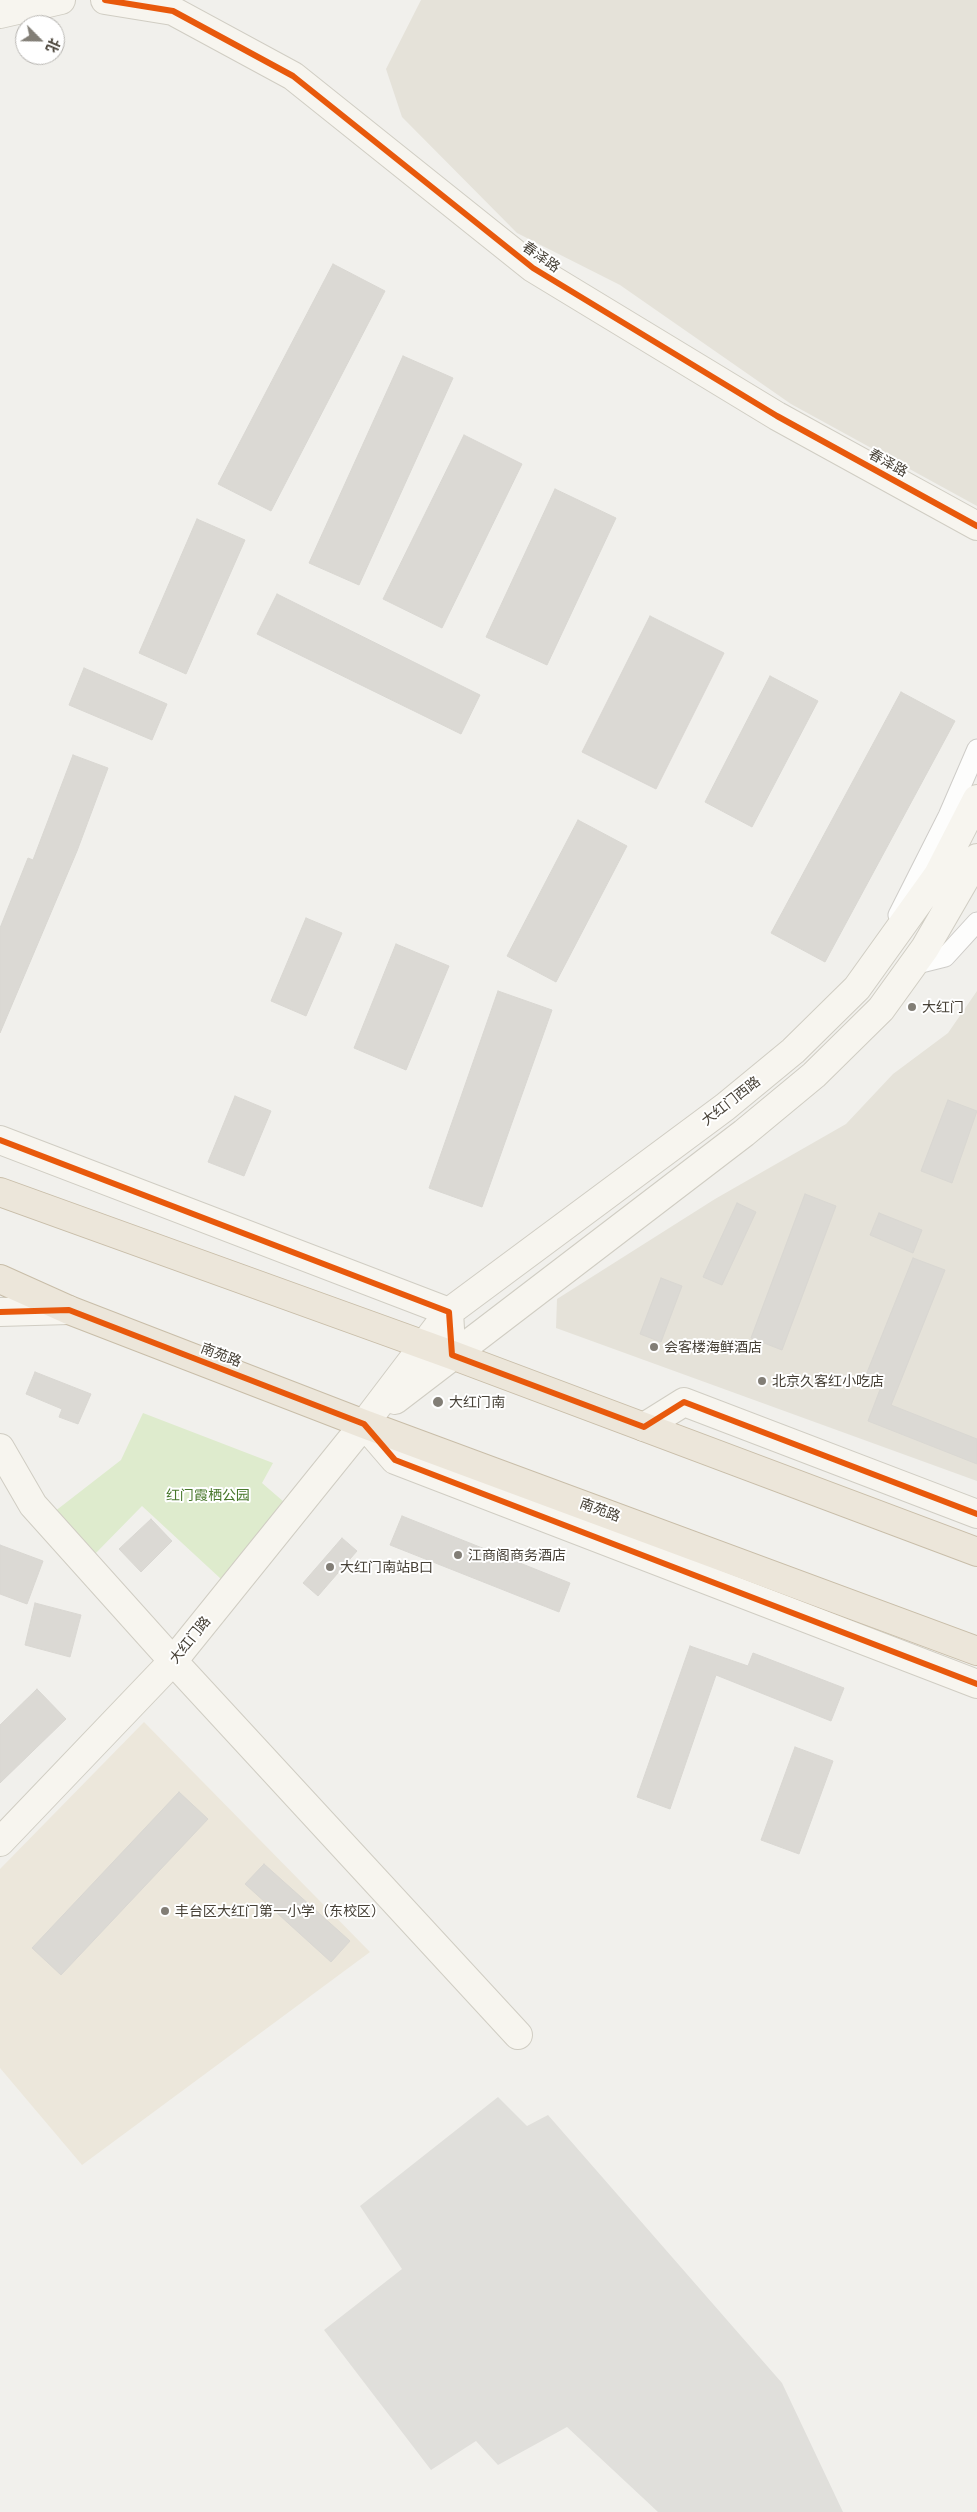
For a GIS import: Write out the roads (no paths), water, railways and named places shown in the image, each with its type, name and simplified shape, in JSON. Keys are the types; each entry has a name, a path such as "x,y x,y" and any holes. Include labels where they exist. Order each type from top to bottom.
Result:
{"highway":[{"path":"0,1192 452,1355 977,1552"},
{"name":"南苑路","path":"0,1279 69,1310 364,1424 977,1651"}],"street":[{"path":"0,14 61,0"},
{"name":"春泽路","path":"104,0 173,11 292,76 533,268 777,416 977,526"},
{"name":"春泽路","path":"193,0 301,60 541,256 977,511"},
{"path":"872,968 948,816 977,749"},
{"name":"大红门西路","path":"364,1424 449,1312 725,1107 793,1051 857,988 938,876 977,798"},
{"path":"977,858 913,965 881,1009 814,1075 737,1138 364,1424 395,1460 977,1684"},
{"path":"913,965 944,957 977,922"},
{"path":"0,1140 449,1312 452,1355"},
{"path":"0,1312 69,1310"},
{"path":"644,1427 684,1402 977,1514"},
{"name":"大红门路","path":"0,1842 173,1661 364,1424"},
{"path":"0,1448 33,1505 173,1661 518,2035"},
{"path":"900,1621 977,1680"}],"place":[{"name":"大红门","path":"912,1007"},
{"name":"会客楼海鲜酒店","path":"654,1347"},
{"name":"北京久客红小吃店","path":"762,1381"},
{"name":"大红门南","path":"438,1402"},
{"name":"江商阁商务酒店","path":"458,1555"},
{"name":"大红门南站B口","path":"330,1567"},
{"name":"丰台区大红门第一小学（东校区）","path":"165,1911"}],"park label":[{"name":"红门霞栖公园","path":"208,1495"}]}
